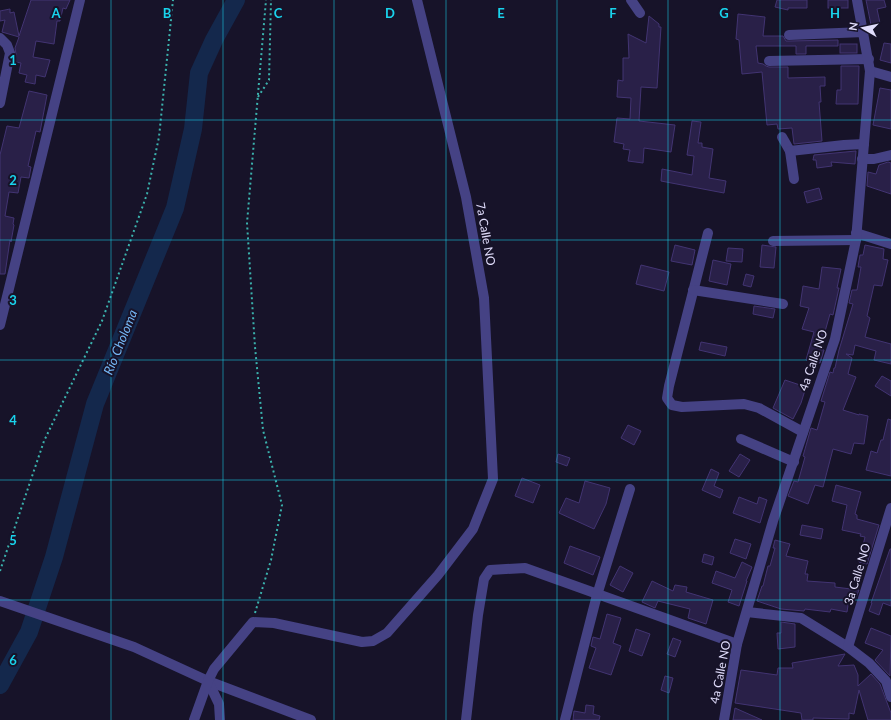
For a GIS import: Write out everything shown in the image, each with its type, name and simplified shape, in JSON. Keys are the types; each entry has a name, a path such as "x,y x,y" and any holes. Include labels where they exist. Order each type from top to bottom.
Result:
{"street":[{"path":"0,325 80,0"},
{"name":"7a Calle NO","path":"253,622 274,623 362,642 373,641 387,633 438,575 473,529 492,479 484,298 466,197 417,0"},
{"path":"631,0 640,13"},
{"name":"4a Calle NO","path":"724,720 737,644 773,522 835,339 856,236 870,70 857,0"},
{"path":"789,35 864,32"},
{"path":"0,38 7,45 10,53 0,103"},
{"path":"769,61 869,59"},
{"path":"870,70 891,77"},
{"path":"782,136 790,151 794,179"},
{"path":"790,151 864,144"},
{"path":"862,159 874,159 891,155"},
{"path":"708,233 667,398 672,405 682,407 744,404 759,408 803,432"},
{"path":"773,241 856,236 891,244"},
{"path":"693,290 783,304"},
{"path":"741,439 794,462"},
{"path":"565,720 597,595 630,489"},
{"name":"3a Calle NO","path":"848,647 891,508"},
{"path":"466,720 478,615 484,579 490,570 524,568 737,644"},
{"path":"0,601 134,647 208,681 311,720"},
{"path":"747,612 802,618 869,662 886,681 891,696"},
{"path":"194,720 208,681 214,669 253,622"},
{"path":"208,681 219,704 220,720"}],"path":[{"path":"0,571 44,441 102,321 147,194 159,137 173,0"},
{"path":"253,622 271,560 282,505 263,430 255,347 247,223 266,0"},
{"path":"257,98 269,80 271,0"}],"building":[{"path":"31,0 70,0 66,9 63,8 60,21 57,21 54,44 36,41 33,57 50,60 45,77 36,75 35,84 25,82 27,75 19,73 21,63 15,62 15,48 19,37 2,32 5,20 0,21 0,11 10,9 10,13 14,12 19,36"},
{"path":"777,0 807,0 807,8 788,8 788,10 775,7"},
{"path":"828,0 848,0 848,8 828,8"},
{"path":"866,0 884,0 886,7 877,9 880,23 871,25"},
{"path":"738,14 765,17 763,36 783,36 786,41 838,40 838,46 806,46 806,54 796,54 796,46 756,46 758,63 769,67 788,67 788,78 825,77 825,86 820,86 821,102 819,102 822,141 794,144 792,128 778,129 777,124 767,125 762,72 742,74 739,40 736,39"},
{"path":"649,16 659,24 659,27 661,27 657,88 641,87 639,121 675,125 671,152 644,148 643,163 628,161 630,150 623,149 624,144 614,142 617,118 630,119 631,98 617,97 618,80 623,81 623,58 629,58 628,34 646,43"},
{"path":"884,43 891,44 891,63 880,60"},
{"path":"840,44 857,44 857,53 840,53"},
{"path":"841,66 859,66 858,104 836,104 837,90 841,90"},
{"path":"880,88 891,90 891,129 873,125"},
{"path":"29,91 47,95 40,132 36,131 28,166 31,167 29,178 21,177 18,193 9,192 5,216 14,218 14,225 11,242 10,240 5,274 0,274 0,155 7,126 19,128"},
{"path":"692,121 701,122 698,143 702,143 702,147 713,149 709,178 726,181 724,193 661,181 662,169 692,175 694,156 687,155"},
{"path":"856,151 855,164 831,162 832,166 817,168 816,160 813,160 814,155"},
{"path":"888,162 891,163 891,194 867,186 868,172 876,174 879,165"},
{"path":"819,188 822,199 807,203 804,192"},
{"path":"675,245 695,250 692,265 671,261"},
{"path":"762,245 776,247 774,268 760,267"},
{"path":"865,245 884,249 883,259 888,260 882,286 874,285 867,316 870,318 865,337 891,344 891,364 874,360 876,351 855,345 853,355 846,354 852,358 848,374 856,377 843,410 868,416 864,444 854,443 851,454 833,449 823,487 815,485 808,504 788,496 794,481 798,482 805,457 803,456 811,428 817,430 825,402 821,401 830,372 833,373 835,368 853,304 849,303 852,290 857,290 861,267 858,267 860,255 863,255"},
{"path":"728,248 743,249 742,262 726,261"},
{"path":"713,260 731,264 727,285 709,281"},
{"path":"641,265 669,272 664,291 636,284"},
{"path":"822,267 841,269 837,288 839,288 833,315 830,314 820,349 824,350 820,363 806,360 814,332 802,329 809,308 800,306 803,286 819,289"},
{"path":"746,274 754,276 751,287 743,285"},
{"path":"754,306 775,309 773,318 753,314"},
{"path":"701,342 727,347 725,356 699,350"},
{"path":"882,376 891,381 891,396 875,386"},
{"path":"785,380 806,387 801,403 793,419 773,408"},
{"path":"888,419 891,420 891,476 866,470 871,451 877,453 881,440 883,440"},
{"path":"628,425 641,431 634,445 621,438"},
{"path":"558,454 570,458 567,466 556,462"},
{"path":"740,454 750,460 739,477 729,471"},
{"path":"711,469 719,473 714,486 723,490 720,498 702,490"},
{"path":"522,478 540,485 533,503 515,496"},
{"path":"585,481 610,488 606,504 594,529 559,513 566,498 579,503"},
{"path":"836,485 861,492 855,514 857,515 857,519 879,525 867,564 859,562 865,537 860,536 861,534 842,530 847,505 832,501"},
{"path":"739,497 757,504 759,497 767,500 760,523 733,513"},
{"path":"802,525 823,529 821,539 800,535"},
{"path":"735,539 751,544 746,559 730,553"},
{"path":"775,540 790,544 786,556 808,561 805,574 808,574 807,581 835,583 835,587 859,590 855,600 849,599 847,612 831,609 830,612 805,609 804,611 781,609 757,601 763,586 768,566 770,566 775,548 773,548"},
{"path":"570,546 600,557 593,575 564,563"},
{"path":"890,549 891,606 883,603 879,615 869,611"},
{"path":"704,554 714,557 712,565 702,562"},
{"path":"742,562 752,567 746,581 739,606 728,602 732,590 712,583 716,571 735,578"},
{"path":"620,566 633,573 623,592 610,585"},
{"path":"652,581 673,591 675,585 687,587 686,592 713,600 706,624 688,618 690,609 658,601 655,608 642,602"},
{"path":"607,614 621,618 613,643 621,646 611,675 589,668 596,648 591,646 593,637 600,639"},
{"path":"781,622 795,624 795,647 778,649 777,633 781,633"},
{"path":"871,628 891,636 890,676 875,660 883,650 865,643"},
{"path":"636,629 650,634 642,656 629,651"},
{"path":"673,638 681,641 675,657 667,654"},
{"path":"845,654 838,666 854,665 858,675 858,686 871,674 880,684 891,713 891,720 868,720 859,690 854,714 849,713 849,719 813,718 813,720 802,720 801,713 735,703 741,670 777,675 778,668 793,668 792,663"},
{"path":"665,676 673,678 669,693 661,690"},
{"path":"586,705 594,706 593,714 600,716 599,720 573,720 574,711 585,713"},
{"path":"735,708 762,720 733,720"}],"waterway":[{"name":"Río Choloma","path":"0,685 29,632 54,557 95,404 175,208 193,129 199,73 214,40 236,0"}]}
